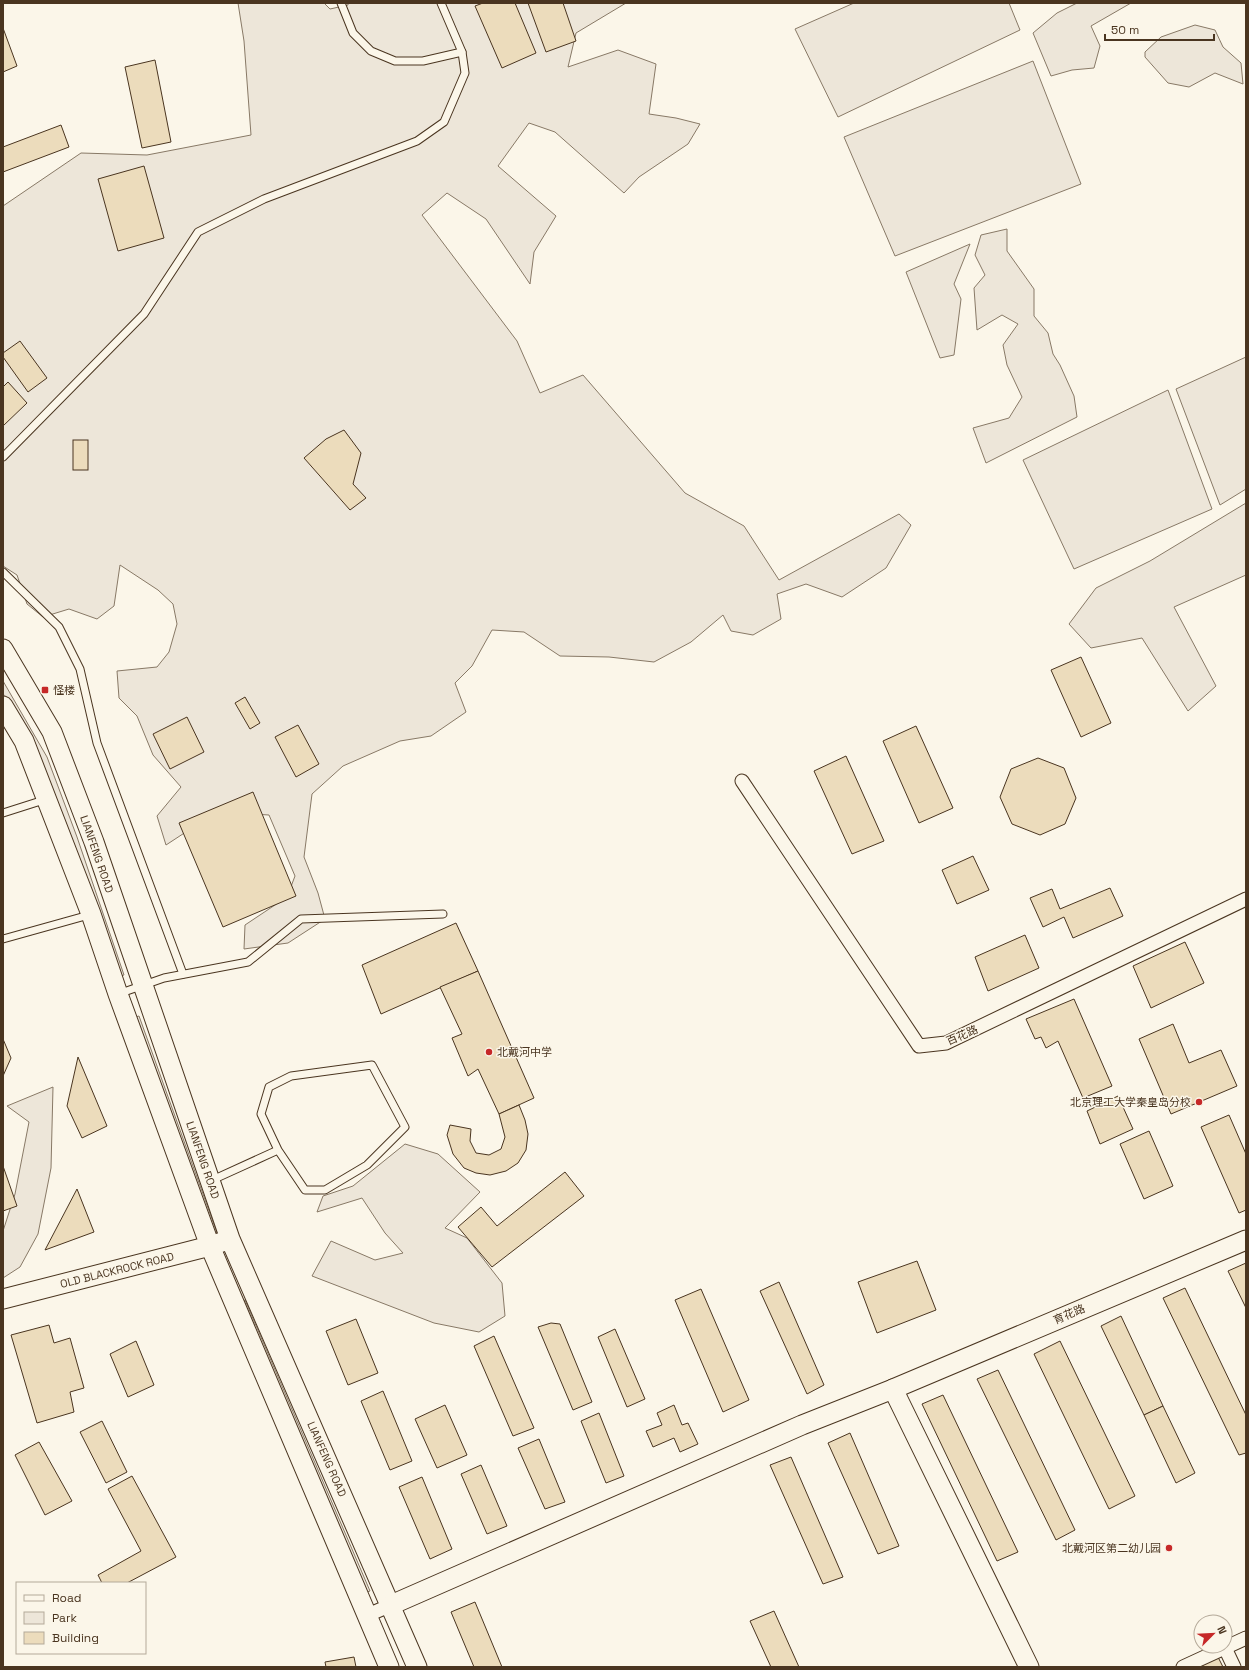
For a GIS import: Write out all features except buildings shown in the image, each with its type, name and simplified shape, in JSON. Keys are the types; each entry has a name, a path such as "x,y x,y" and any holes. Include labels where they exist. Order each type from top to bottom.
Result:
{"main road":[{"name":"LIANFENG ROAD","path":"3,649 52,732 94,842 230,1239 417,1667"},
{"name":"LIANFENG ROAD","path":"3,706 24,741 47,799 91,914 118,994 210,1246 389,1667"},
{"name":"OLD BLACKROCK ROAD","path":"3,1300 210,1246 230,1239"},
{"name":"育花路","path":"391,1605 794,1428 892,1389 1246,1240"},
{"path":"892,1389 1029,1667"}],"street":[{"name":"百花路","path":"742,781 919,1046 946,1043 1246,899"},
{"path":"368,1615 391,1605"},
{"path":"1233,1644 1246,1638"},
{"path":"1183,1667 1212,1654"},
{"path":"1228,1654 1234,1667"}],"lane":[{"path":"342,3 353,33 371,51 395,61 423,61 462,52"},
{"path":"3,457 144,314 198,232 264,199 417,141 444,122 465,73 462,52 441,3"},
{"path":"3,572 58,627 80,669 97,743 184,974"},
{"path":"3,813 47,799"},
{"path":"3,939 91,914"},
{"path":"118,994 164,978 248,962 302,919 443,914"},
{"path":"372,1065 406,1127 367,1165 325,1190 305,1190 278,1150 261,1114 269,1087 291,1076 372,1065"},
{"path":"210,1181 278,1150"}],"green space":[{"path":"238,3 324,3 330,9 348,5 348,3 626,3 576,33 568,67 618,50 656,64 649,114 676,118 700,124 688,144 639,177 624,193 555,132 529,123 498,166 556,216 534,252 530,284 486,219 447,193 422,215 517,341 540,393 583,375 685,493 744,526 779,580 899,514 911,525 886,568 842,597 806,584 777,594 781,619 753,635 731,631 723,615 691,642 654,662 609,657 560,656 524,632 492,630 472,666 455,683 466,712 431,736 400,741 343,766 312,794 304,857 318,893 325,919 288,943 244,949 245,925 287,897 295,876 269,815 253,814 195,826 166,845 157,816 181,787 153,755 137,716 119,698 117,671 157,667 169,652 177,624 173,604 158,590 120,565 114,606 97,619 69,609 43,617 27,604 17,575 3,566 3,206 81,153 147,155 251,135 244,41"},
{"path":"854,3 1009,3 1020,30 838,117 795,29"},
{"path":"1077,3 1131,3 1091,26 1100,46 1094,68 1072,70 1051,76 1033,33 1057,13"},
{"path":"1195,25 1215,30 1223,47 1241,63 1243,84 1215,73 1189,87 1168,83 1145,57 1145,52 1161,37"},
{"path":"1033,61 1081,184 895,256 844,137"},
{"path":"1007,229 1007,251 1034,289 1034,316 1048,333 1053,354 1060,365 1074,396 1077,417 986,463 973,428 1009,418 1022,397 1007,365 1003,345 1018,324 1002,315 977,330 974,288 985,275 975,255 981,235"},
{"path":"970,244 954,284 961,299 954,355 940,358 906,272"},
{"path":"1246,357 1246,489 1220,505 1176,389"},
{"path":"1168,390 1212,509 1074,569 1023,460"},
{"path":"1246,503 1246,575 1174,607 1216,686 1188,711 1142,638 1091,648 1069,624 1096,588 1150,561"},
{"path":"3,681 47,757 77,837 124,975 117,977 3,693"},
{"path":"139,1016 217,1233 211,1235 132,1018"},
{"path":"53,1087 51,1168 38,1234 20,1267 3,1278 3,1231 15,1194 29,1122 7,1106"},
{"path":"405,1144 438,1154 480,1192 445,1228 467,1238 502,1283 505,1316 479,1332 434,1323 312,1276 331,1241 375,1260 403,1253 385,1233 362,1198 317,1212 323,1196 353,1186"},
{"path":"245,1300 370,1591 364,1593 238,1303"}],"place":[{"name":"怪楼","path":"45,690"},
{"name":"北戴河中学","path":"489,1052"},
{"name":"北京理工大学秦皇岛分校","path":"1199,1102"},
{"name":"北戴河区第二幼儿园","path":"1169,1548"}]}
